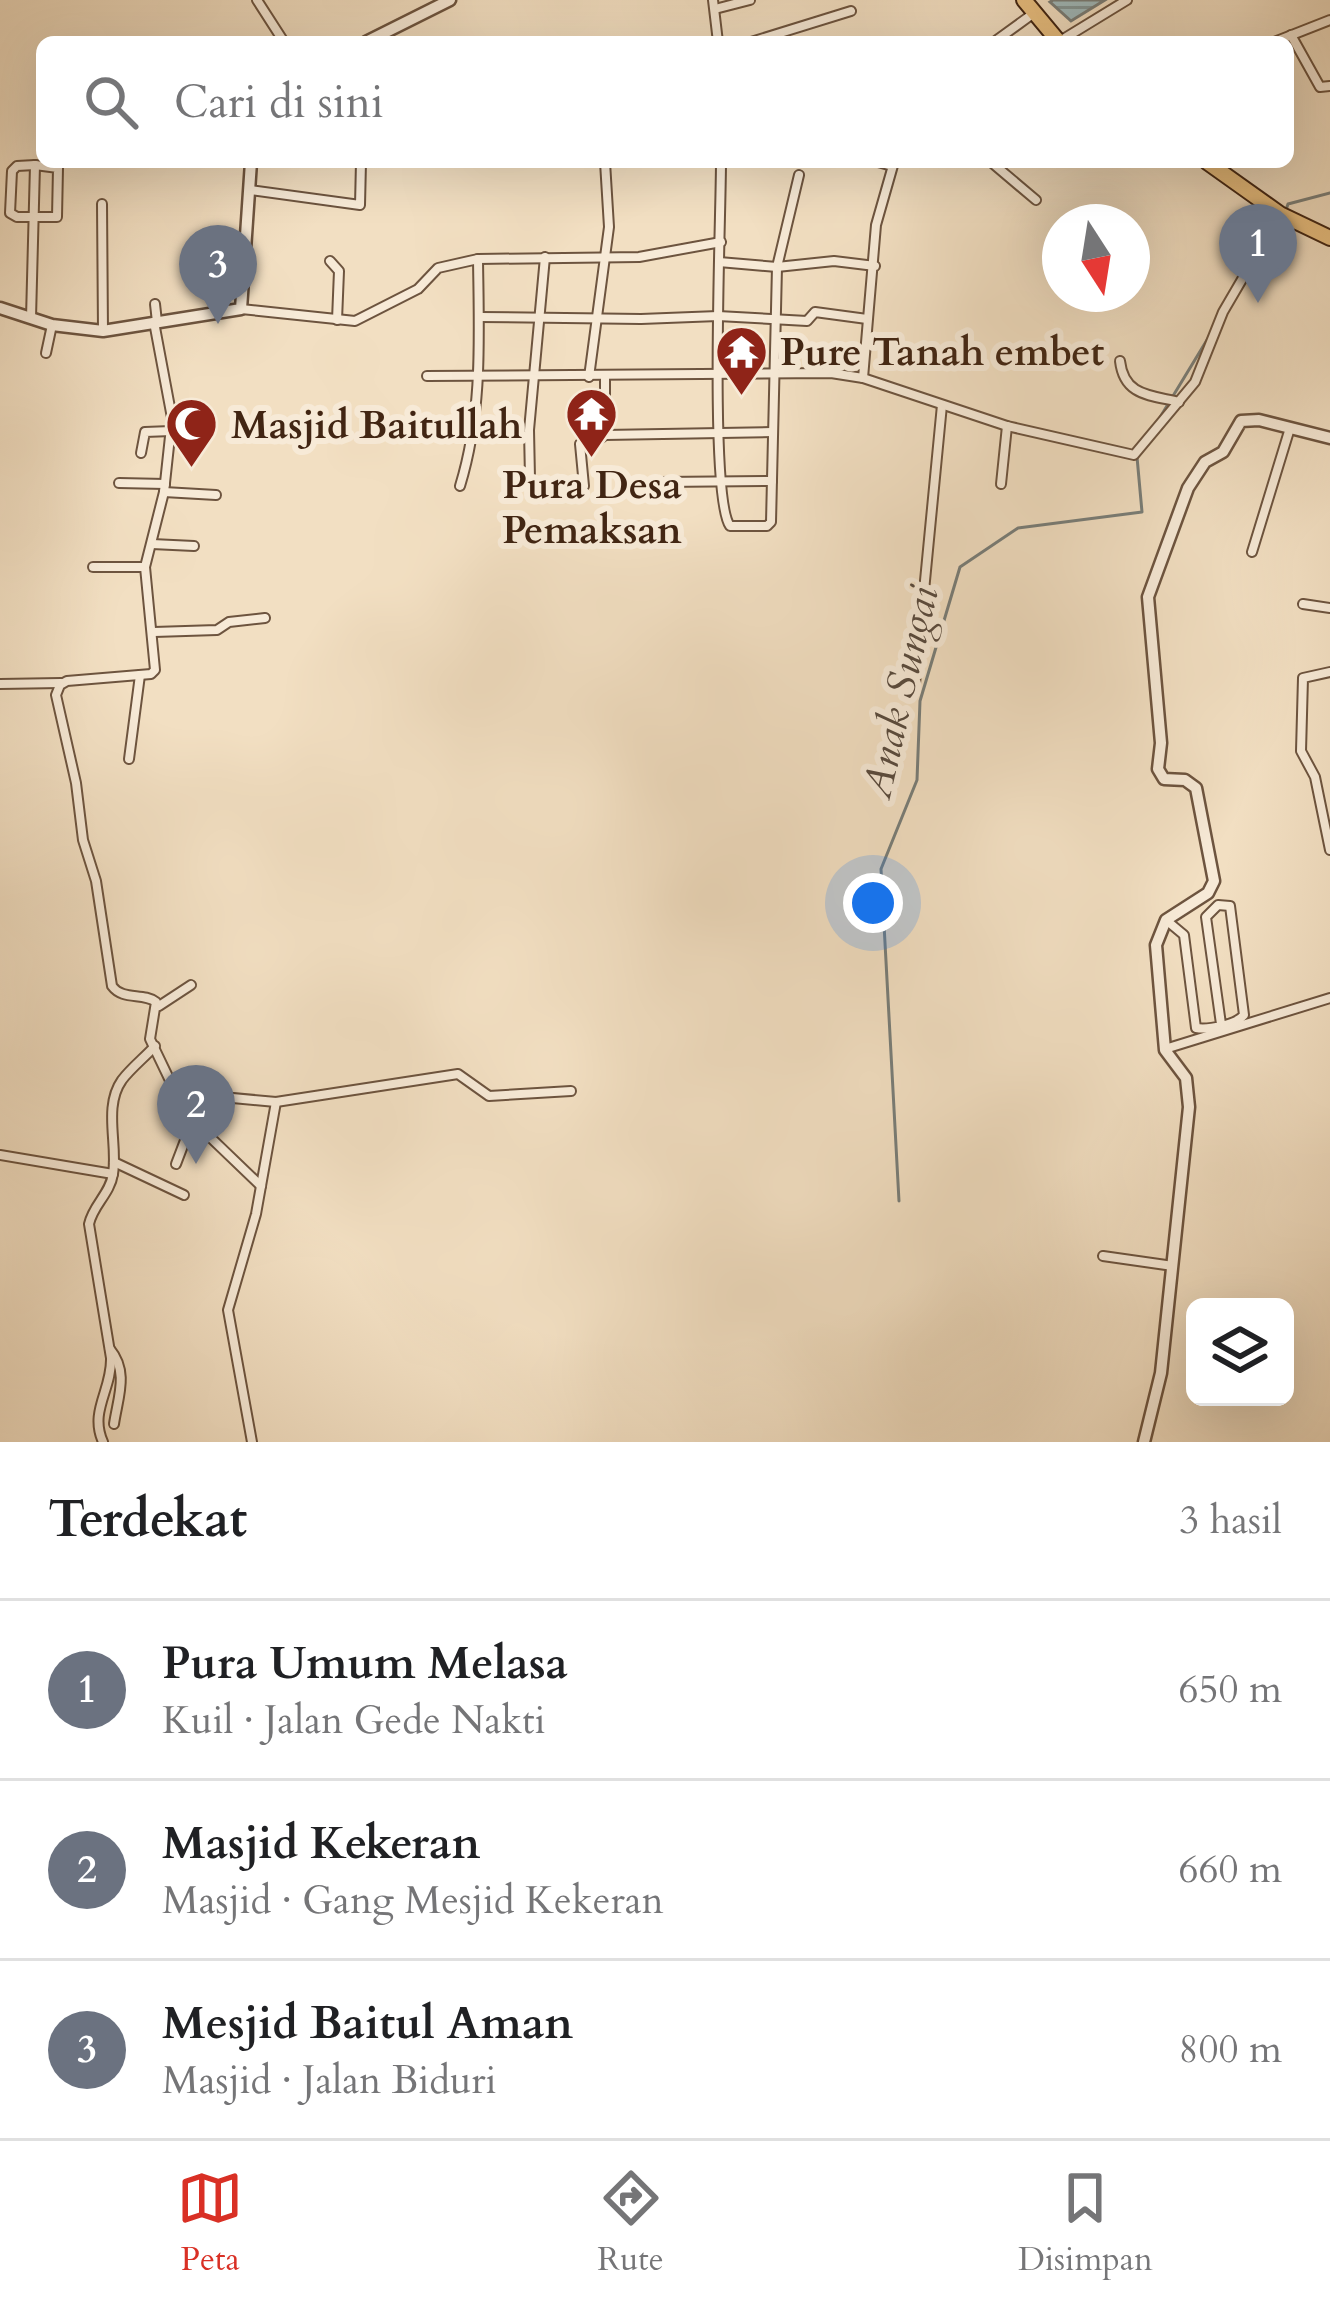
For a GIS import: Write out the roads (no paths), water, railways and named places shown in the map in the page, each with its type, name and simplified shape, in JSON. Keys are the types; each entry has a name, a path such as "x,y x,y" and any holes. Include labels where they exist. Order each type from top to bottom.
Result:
{"highway":[{"path":"1029,6 1054,36"},
{"path":"1217,168 1285,216 1330,238"}],"street":[{"path":"257,0 280,36"},
{"path":"378,36 450,0"},
{"path":"717,36 714,5 750,0"},
{"path":"1069,36 1126,0"},
{"path":"1000,36 1029,6"},
{"path":"770,36 851,11"},
{"path":"1291,35 1330,20"},
{"path":"1294,40 1320,87 1330,86"},
{"path":"31,318 36,218 35,165 12,170 9,209 14,217 36,218 58,215 56,168"},
{"path":"241,309 251,168"},
{"path":"250,190 362,205 361,168"},
{"path":"589,377 607,259 605,168"},
{"path":"721,168 720,433 724,510 730,526 771,522 777,267 799,175"},
{"path":"863,378 878,214 892,168"},
{"path":"998,168 1036,200"},
{"path":"102,204 103,331"},
{"path":"428,376 831,373 863,378 1007,426 1135,454 1174,401 1195,382 1220,317 1285,216"},
{"path":"0,308 52,325 103,331 241,309 359,320 418,290 438,268 478,259 607,259 722,242"},
{"path":"530,478 545,257"},
{"path":"460,486 475,433 478,259"},
{"path":"330,260 339,271 337,320"},
{"path":"719,262 777,267 834,261 875,266"},
{"path":"0,684 63,682 155,670 145,567 165,488 172,411 155,304"},
{"path":"480,317 641,320 718,316 807,321 815,312 867,319"},
{"path":"46,353 52,325"},
{"path":"1120,361 1130,386 1174,401"},
{"path":"605,376 605,435"},
{"path":"915,684 942,406"},
{"path":"1144,1442 1161,1373 1190,1107 1186,1078 1165,1050 1156,945 1166,920 1205,895 1214,881 1196,788 1185,780 1164,779 1158,770 1161,743 1148,597 1184,496 1205,461 1223,452 1241,421 1258,420 1330,438"},
{"path":"1001,484 1007,426"},
{"path":"1252,552 1291,428"},
{"path":"141,453 145,432 172,431"},
{"path":"584,486 580,444 605,435 772,432"},
{"path":"662,482 772,481"},
{"path":"118,483 216,495"},
{"path":"152,544 194,546"},
{"path":"93,567 145,567"},
{"path":"1304,604 1330,608"},
{"path":"154,632 217,630 229,622 265,618"},
{"path":"1330,672 1303,678 1299,723 1301,751 1315,777 1330,850"},
{"path":"129,760 140,675"},
{"path":"63,682 56,695 83,840 96,881 112,986 120,994 154,999 158,1007"},
{"path":"1166,920 1184,935 1196,1028 1236,1022 1244,1015 1230,906 1218,905 1206,917 1221,1024"},
{"path":"103,1442 95,1422 111,1372 89,1230 92,1212 107,1194 113,1174 115,1094 153,1043 162,1000 191,985"},
{"path":"1165,1050 1330,998"},
{"path":"153,1043 192,1122 261,1186"},
{"path":"204,1132 219,1098 276,1102 458,1074 490,1096 571,1091"},
{"path":"251,1442 228,1310 261,1186 276,1102"},
{"path":"176,1164 192,1122"},
{"path":"0,1155 113,1174"},
{"path":"114,1162 184,1195"},
{"path":"1103,1256 1173,1265"},
{"path":"109,1348 122,1372 114,1424"}],"water":[{"path":"1105,0 1071,21 1050,2"}],"waterway":[{"name":"Anak Sungai","path":"1286,210 1288,204 1330,193"},
{"name":"Anak Sungai","path":"1269,240 1284,219"},
{"name":"Anak Sungai","path":"1159,419 1210,335"},
{"name":"Anak Sungai","path":"899,1201 881,869 917,780 920,701 960,567 1018,528 1142,512 1137,457"}],"place":[{"name":"Pura Umum Melasa","path":"1258,303"},
{"name":"Mesjid Baitul Aman","path":"218,324"},
{"name":"Pure Tanah embet","path":"741,397"},
{"name":"Pura Desa Pemaksan","path":"592,460"},
{"name":"Masjid Baitullah","path":"192,470"},
{"name":"Masjid Kekeran","path":"196,1164"}]}
